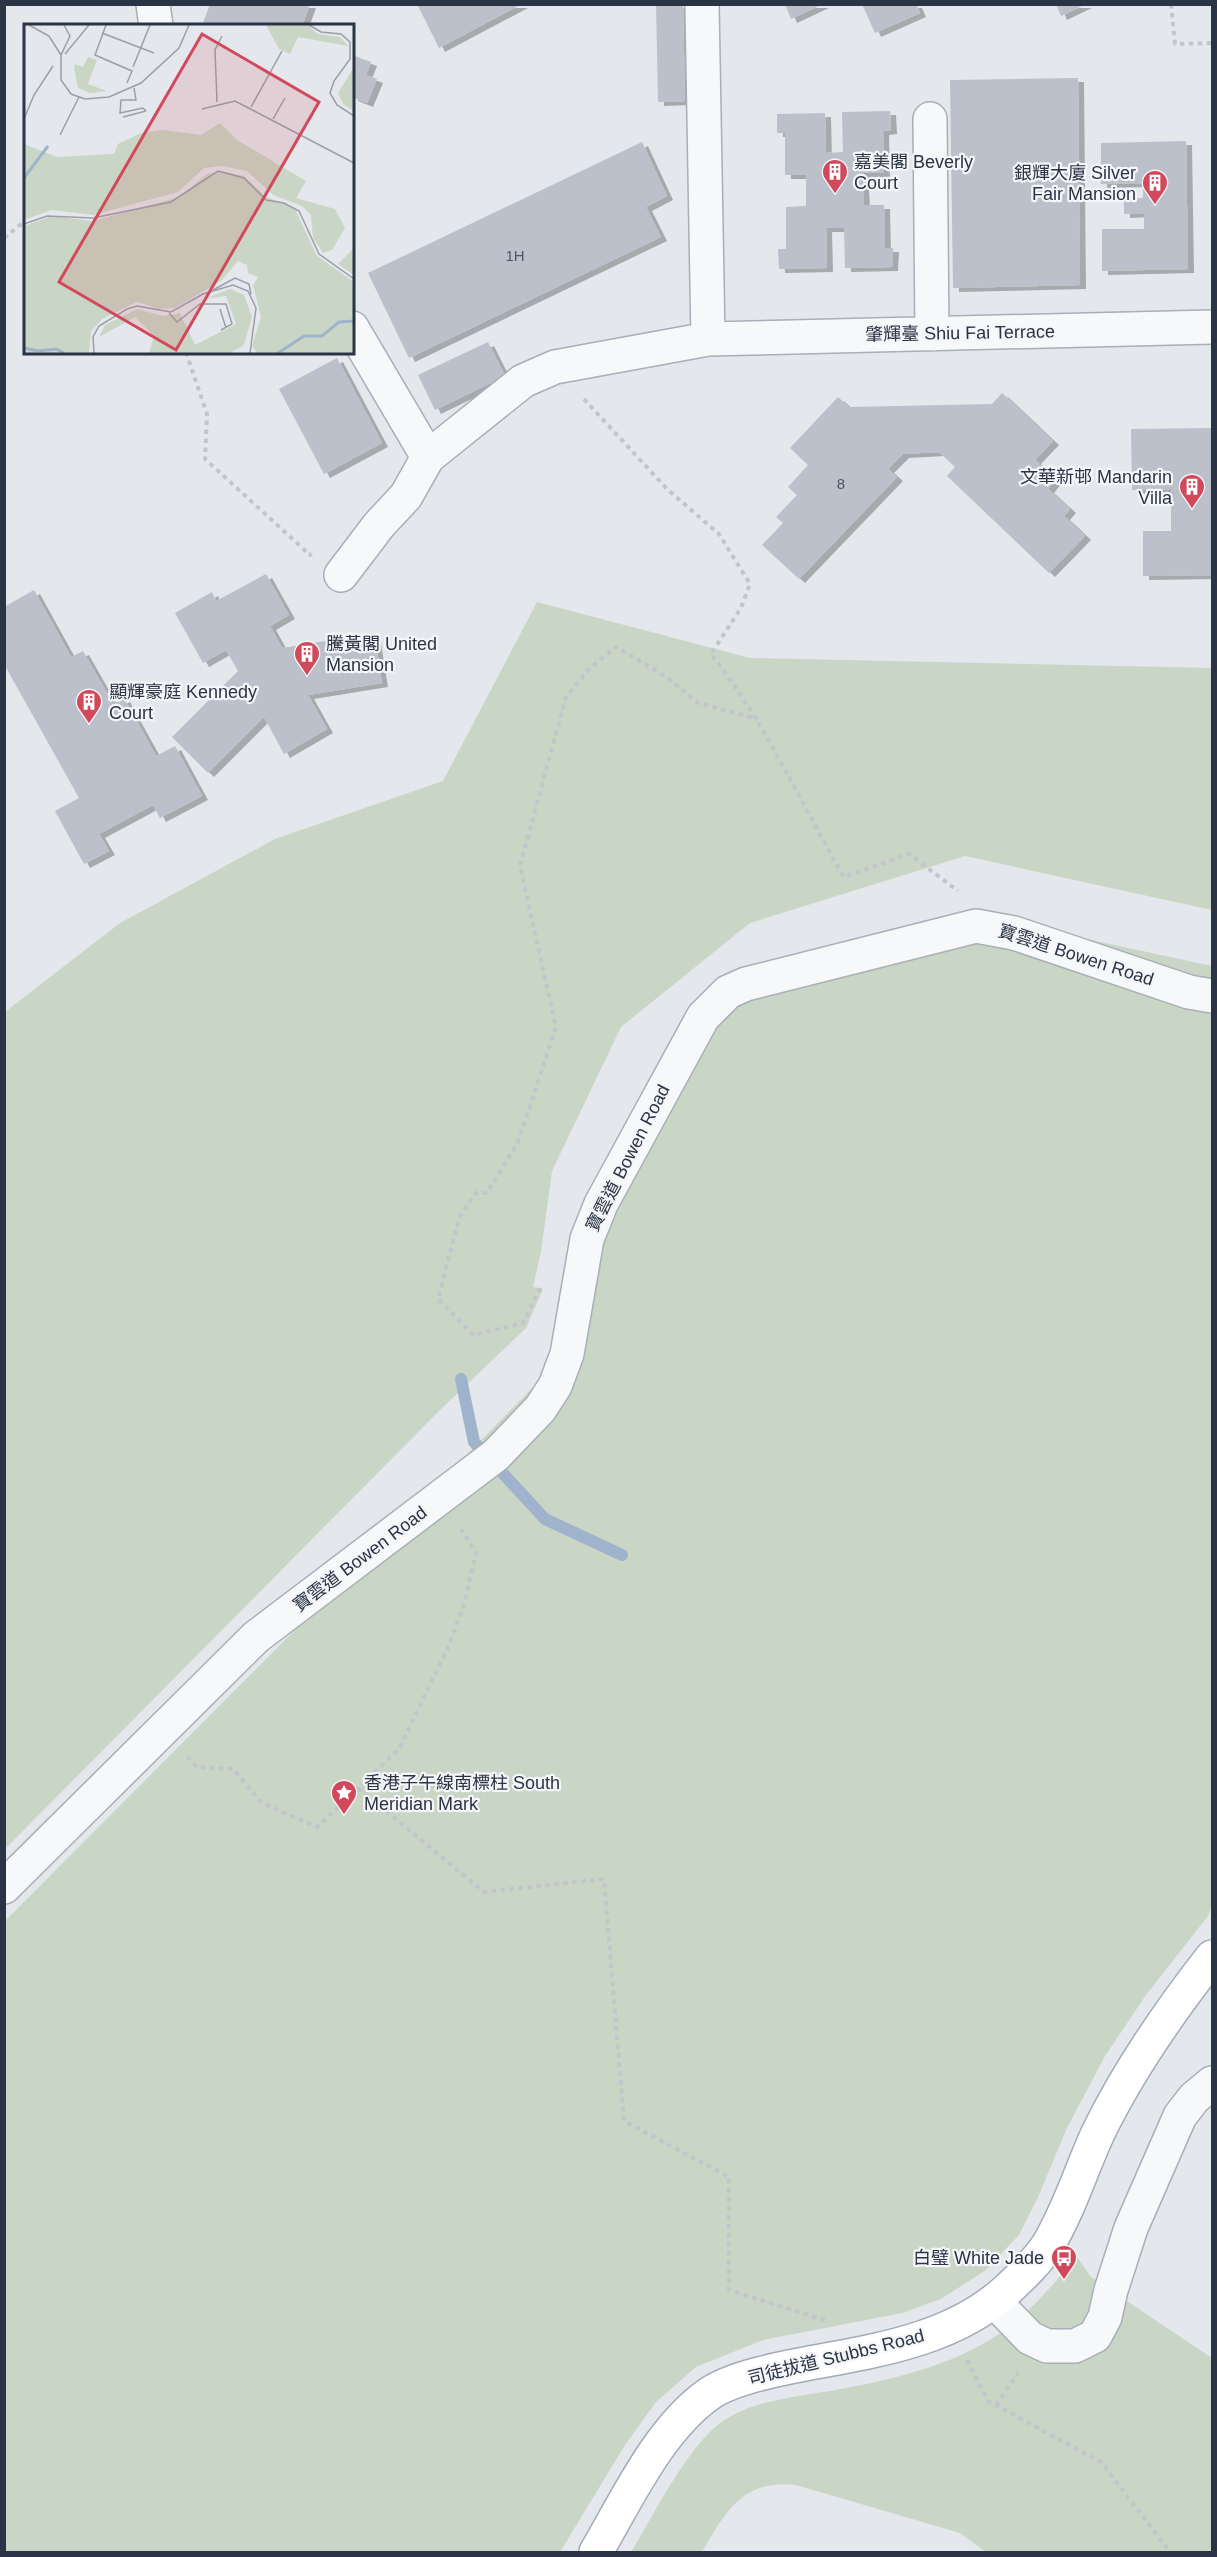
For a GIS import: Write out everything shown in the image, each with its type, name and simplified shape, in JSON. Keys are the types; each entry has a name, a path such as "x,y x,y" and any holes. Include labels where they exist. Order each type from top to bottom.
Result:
{"main road":[{"name":"司徒拔道 Stubbs Road","path":"596,2553 653,2457 681,2420 711,2393 765,2371 904,2344 950,2327 994,2301 1034,2263 1047,2246 1070,2203 1098,2134 1135,2066 1173,2008 1212,1957"}],"street":[{"path":"153,4 156,24"},
{"path":"702,4 708,339"},
{"path":"930,119 932,334"},
{"name":"肇輝臺 Shiu Fai Terrace","path":"341,575 379,525 406,496 428,457 523,381 555,367 708,339 1212,327"},
{"path":"354,331 428,457"},
{"name":"寶雲道 Bowen Road","path":"6,1885 256,1636 496,1455 528,1424 549,1398 567,1354 587,1239 601,1204 703,1017 728,992 769,978 976,926 1014,933 1189,992 1212,996"},
{"path":"994,2301 1030,2338 1047,2346 1075,2346 1095,2336 1105,2317 1111,2290 1131,2228 1180,2116 1194,2098 1212,2083"}],"path":[{"path":"1171,4 1175,44 1212,43"},
{"path":"4,238 24,222"},
{"path":"187,354 207,414 205,459 310,555"},
{"path":"555,367 667,489 719,534 750,584 741,608 711,654 758,719 808,817 844,877 909,854 967,897"},
{"path":"538,1288 523,1323 473,1335 438,1299 459,1218 476,1193 487,1193 518,1142 556,1027 520,866 566,697 591,667 616,647 665,676 698,703 758,719"},
{"path":"162,1731 197,1767 233,1769 262,1803 317,1827 399,1749 446,1652 463,1608 476,1553 441,1497"},
{"path":"358,1788 484,1892 603,1879 624,2121 729,2177 729,2290 832,2322"},
{"path":"950,2327 988,2401 1101,2462 1170,2553"},
{"path":"996,2405 1025,2364"}],"green space":[{"path":"537,602 750,658 1212,668 1212,910 965,856 750,923 621,1027 552,1171 541,1252 533,1287 543,1289 526,1328 440,1410 5,1849 5,1012 120,923 275,839 443,781"},
{"path":"961,912 1212,966 1212,1906 1208,1916 1146,1995 1105,2056 1067,2128 1019,2235 986,2270 941,2299 902,2313 763,2340 696,2367 656,2402 625,2445 560,2552 5,2552 5,1921 554,1366 665,1057 773,970"},
{"path":"1077,2257 1091,2277 1212,2358 1212,2552 986,2552 960,2533 796,2485 778,2484 762,2487 738,2501 719,2523 702,2552 631,2552 686,2461 712,2430 726,2419 765,2403 906,2375 974,2349 995,2337 1022,2316 1047,2292"}],"building":[{"path":"210,4 310,4 303,24 203,24"},
{"path":"417,4 522,4 439,48"},
{"path":"656,4 683,4 685,101 658,102"},
{"path":"785,4 823,4 791,19"},
{"path":"862,4 916,4 920,13 875,33"},
{"path":"1056,4 1086,4 1061,16"},
{"path":"354,56 371,62 366,75 377,79 367,103 354,98"},
{"path":"1078,78 1080,285 953,288 950,80"},
{"name":"嘉美閣 Beverly Court","path":"890,111 891,130 883,131 884,173 864,173 863,184 864,205 884,205 885,248 893,248 892,267 845,268 844,228 826,228 827,268 779,269 778,249 786,249 786,207 806,206 806,175 785,175 785,133 777,133 777,114 825,113 826,153 843,152 842,112"},
{"name":"銀輝大廈 Silver Fair Mansion","path":"1186,141 1188,269 1102,271 1102,229 1144,229 1144,213 1124,214 1124,199 1143,198 1143,183 1101,184 1101,143"},
{"path":"642,142 667,196 646,207 661,237 409,358 368,273"},
{"path":"488,342 505,376 435,410 418,375"},
{"path":"337,358 382,443 324,474 279,389"},
{"path":"1002,393 1053,441 1035,460 1056,479 1048,489 1070,509 1064,516 1085,536 1049,573 947,476 955,467 939,452 903,454 888,469 897,477 799,579 762,545 783,523 776,517 797,495 788,487 808,465 790,448 838,397 849,407 992,404"},
{"name":"文華新邨 Mandarin Villa","path":"1212,428 1212,575 1143,576 1143,531 1171,531 1171,489 1132,490 1131,429"},
{"name":"騰黃閣 United Mansion","path":"266,574 289,615 270,626 282,648 374,633 382,683 308,695 327,729 284,754 264,717 208,773 172,737 238,671 226,650 203,663 175,613 212,592 216,601"},
{"name":"顯輝豪庭 Kennedy Court","path":"34,590 71,657 83,651 113,704 124,698 156,756 175,746 202,796 160,818 153,805 99,834 109,851 84,864 55,811 79,798 4,664 4,607"}],"waterway":[{"path":"461,1379 474,1442 545,1519 622,1555"}],"place":[{"name":"嘉美閣 Beverly Court","path":"835,195"},
{"name":"銀輝大廈 Silver Fair Mansion","path":"1155,206"},
{"name":"文華新邨 Mandarin Villa","path":"1192,510"},
{"name":"騰黃閣 United Mansion","path":"307,677"},
{"name":"顯輝豪庭 Kennedy Court","path":"89,725"},
{"name":"香港子午線南標柱 South Meridian Mark","path":"344,1816"},
{"name":"白璧 White Jade","path":"1064,2281"}]}
